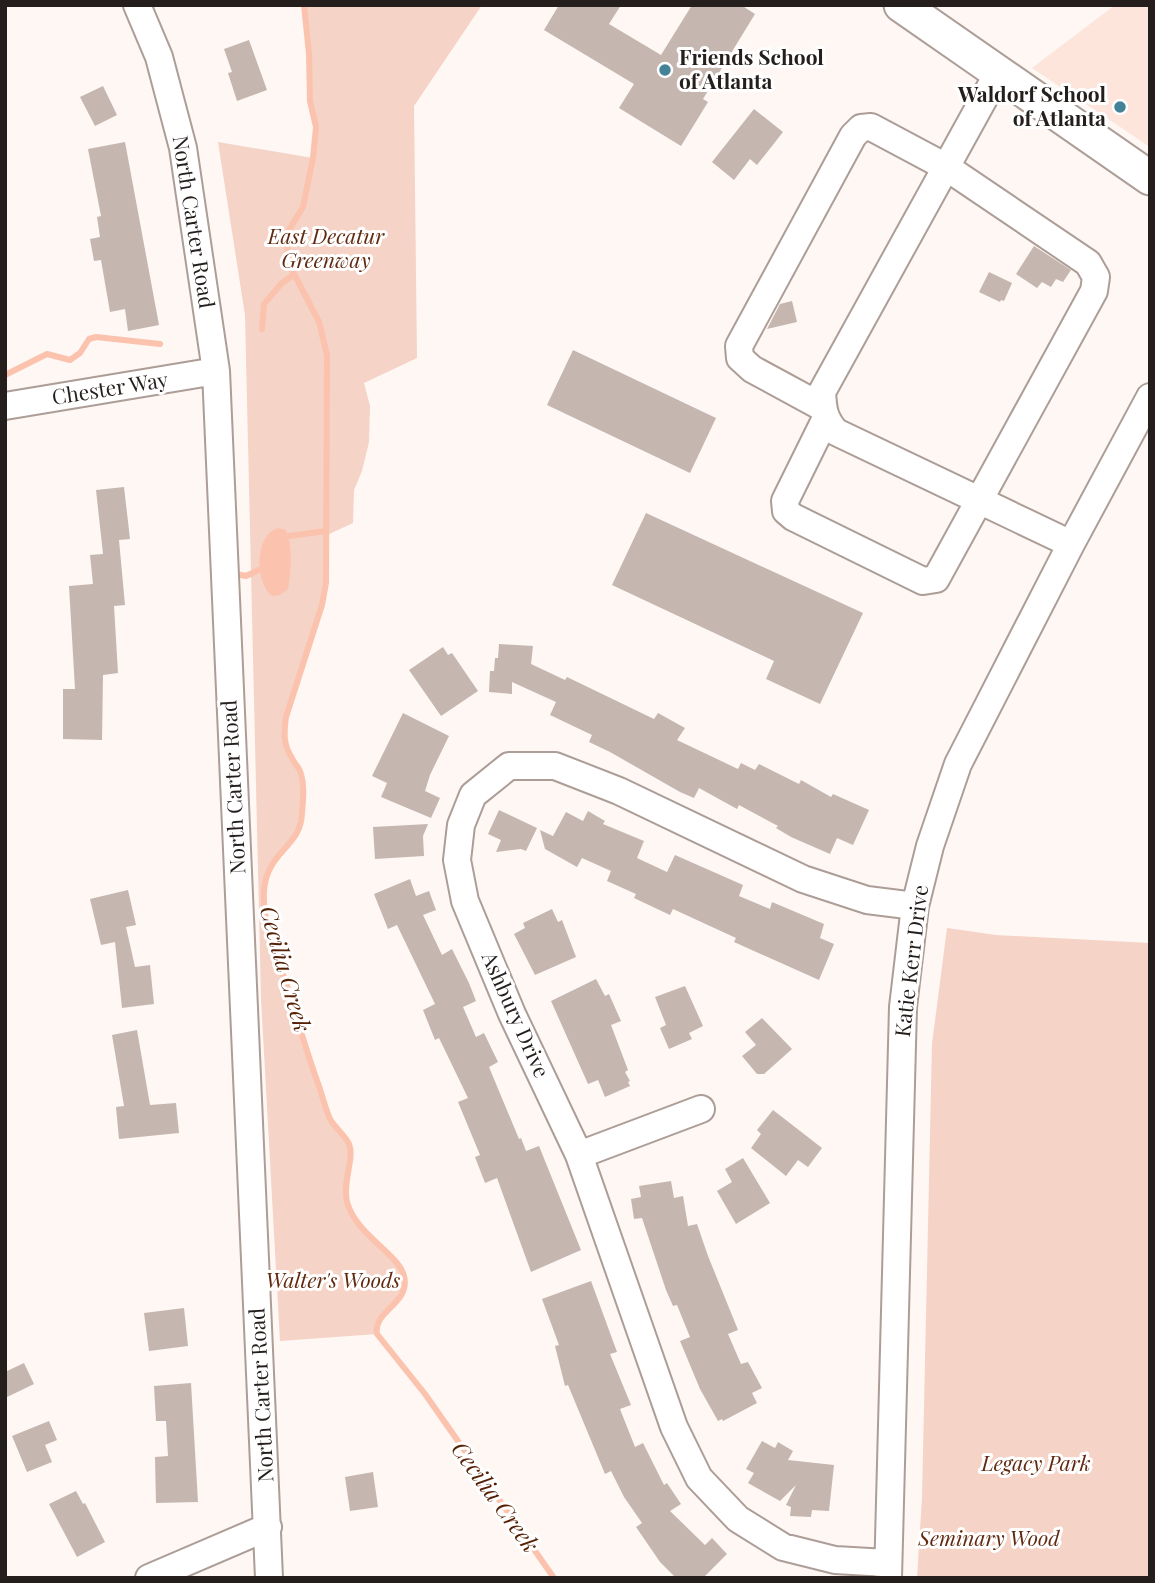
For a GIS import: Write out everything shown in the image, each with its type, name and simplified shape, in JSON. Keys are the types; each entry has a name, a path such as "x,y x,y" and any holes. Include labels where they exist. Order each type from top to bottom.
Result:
{"main road":[{"path":"901,5 1150,178"}],"street":[{"name":"North Carter Road","path":"137,5 159,58 183,148 216,371 269,1578"},
{"path":"998,73 946,167 822,392 824,414 785,501 786,511 793,517 923,582 936,579 979,501 1094,291 1096,276 1088,263 946,167 871,127 862,128 853,136 739,346 740,358 752,369 824,414 836,432 979,501 1071,544"},
{"name":"Chester Way","path":"5,406 216,371"},
{"name":"Katie Kerr Drive","path":"888,1570 903,1007 915,906 930,846 958,764 1150,397"},
{"name":"Ashbury Drive","path":"888,1570 783,1547 738,1519 699,1478 674,1427 579,1155 512,1014 465,901 457,860 461,825 473,795 509,766 555,766 619,791 803,879 867,900 915,906"},
{"path":"579,1155 701,1109"},
{"path":"149,1578 268,1527"}],"shaded area":[{"name":"Waldorf School of Atlanta","path":"1115,5 1150,5 1150,147 1032,68"},
{"path":"278,528 286,530 288,537 290,575 288,589 280,595 272,596 262,581 260,560 265,540 270,532"}],"green space":[{"name":"East Decatur Greenway","path":"304,5 482,5 414,106 417,358 364,383 370,406 369,442 354,490 353,523 325,536 326,583 322,605 286,717 284,733 287,748 299,768 302,780 302,817 299,831 291,843 277,854 269,867 264,891 272,947 291,997 302,1041 331,1119 349,1144 351,1157 345,1177 346,1199 361,1228 401,1269 405,1281 404,1290 400,1298 381,1317 377,1334 280,1341 261,999 245,315 218,142 313,158 316,127 310,101"},
{"name":"Legacy Park","path":"947,928 996,935 1150,943 1150,1578 917,1578 922,1498 932,1044"}],"building":[{"name":"Friends School of Atlanta","path":"559,5 621,5 609,24 661,55 692,5 741,5 755,14 703,99 708,102 681,146 619,108 634,84 544,30"},
{"path":"249,40 267,90 237,101 228,73 232,72 224,49"},
{"path":"103,86 117,115 95,126 80,97"},
{"path":"754,109 783,132 757,165 750,159 734,180 712,162"},
{"path":"125,142 159,325 128,331 125,309 110,312 101,260 94,261 90,239 100,237 97,217 101,216 88,149"},
{"path":"1034,246 1071,270 1063,282 1056,279 1051,287 1042,282 1037,288 1016,274"},
{"path":"989,272 1012,283 1004,301 1000,302 979,292"},
{"path":"792,301 797,322 767,329 780,304"},
{"path":"573,350 716,418 690,473 547,405"},
{"path":"124,487 130,539 119,540 125,605 114,606 118,673 103,675 102,740 63,739 63,689 75,689 69,586 93,584 90,555 103,554 96,490"},
{"path":"646,513 863,613 820,704 766,679 774,661 612,585"},
{"path":"499,644 533,646 531,664 565,680 567,677 654,719 658,713 685,728 677,740 738,769 741,763 755,770 759,764 799,784 801,780 831,797 833,794 869,810 853,845 837,838 830,854 791,837 776,828 778,826 739,805 737,809 699,788 694,798 589,742 592,735 550,715 556,702 512,682 512,694 489,692 490,671 494,671"},
{"path":"443,647 448,655 452,653 478,691 441,716 409,670"},
{"path":"403,713 449,736 425,791 440,798 431,818 381,797 387,783 372,776"},
{"path":"499,810 537,828 526,851 521,849 496,852 501,840 488,834"},
{"path":"588,811 605,821 603,824 644,841 637,858 667,872 675,855 743,885 739,896 770,909 772,902 824,924 820,938 834,944 819,980 734,942 736,938 673,909 670,915 634,898 636,894 607,881 611,871 582,858 577,867 545,849 540,830 553,836 566,812 583,821"},
{"path":"428,824 423,836 424,856 375,859 373,827"},
{"path":"410,879 416,896 429,891 436,910 423,915 442,955 452,949 469,983 476,1001 463,1007 476,1037 484,1033 498,1062 489,1067 519,1139 521,1138 526,1151 539,1146 581,1250 531,1272 497,1178 485,1183 475,1157 480,1155 458,1102 468,1098 439,1038 435,1040 423,1010 435,1004 397,925 388,929 374,894"},
{"path":"128,890 136,925 126,927 135,967 150,965 154,1004 122,1008 115,942 101,945 90,899"},
{"path":"552,909 558,922 562,920 576,957 535,975 514,934 525,928 523,923"},
{"path":"596,979 605,996 609,994 621,1021 611,1025 630,1081 630,1086 605,1097 598,1080 588,1084 551,1001"},
{"path":"685,986 703,1026 689,1033 692,1039 669,1049 660,1028 666,1025 655,997"},
{"path":"762,1018 792,1049 764,1074 757,1074 742,1056 756,1045 745,1032"},
{"path":"137,1030 150,1105 176,1103 179,1133 119,1139 116,1107 124,1106 112,1035"},
{"path":"773,1110 822,1148 808,1167 798,1160 786,1176 751,1148 761,1134 757,1130"},
{"path":"743,1158 770,1203 736,1224 717,1191 732,1182 725,1169"},
{"path":"671,1181 674,1198 683,1196 688,1226 697,1224 738,1330 728,1334 741,1364 748,1362 762,1388 752,1393 757,1403 723,1421 718,1421 700,1389 680,1341 690,1337 677,1305 673,1306 666,1290 642,1218 634,1219 631,1199 641,1197 639,1186"},
{"path":"591,1281 617,1352 610,1354 631,1405 620,1409 635,1447 643,1443 664,1485 667,1483 681,1504 670,1511 705,1545 712,1538 727,1554 703,1578 676,1578 660,1562 636,1527 642,1523 624,1497 611,1471 605,1474 568,1385 565,1386 555,1346 559,1345 542,1299"},
{"path":"184,1308 188,1346 149,1351 144,1313"},
{"path":"24,1363 34,1384 5,1398 5,1372"},
{"path":"191,1383 198,1502 156,1503 155,1457 168,1456 166,1421 156,1421 154,1386"},
{"path":"49,1421 57,1440 45,1445 52,1462 27,1472 12,1436"},
{"path":"762,1441 775,1448 778,1442 793,1451 788,1460 834,1465 829,1511 812,1510 811,1517 790,1516 791,1507 786,1505 796,1485 780,1501 748,1483 754,1473 746,1469"},
{"path":"373,1472 378,1507 350,1511 345,1477"},
{"path":"76,1491 105,1542 77,1557 49,1504"}],"waterway":[{"name":"Cecilia Creek","path":"304,5 310,101 316,127 303,207 287,233 288,262 319,322 327,355 326,583 322,605 285,723 287,748 303,781 300,825 266,877 266,919 327,1112 349,1144 351,1156 346,1186 347,1202 359,1224 394,1259 404,1276 402,1294 381,1319 377,1334 425,1394 554,1578"},
{"path":"262,329 264,304 281,284 293,275"},
{"path":"5,375 47,354 70,360 80,353 89,339 96,337 160,344"},
{"path":"289,536 326,531"},
{"path":"236,574 246,576 261,569"}],"place":[{"name":"Friends School of Atlanta","path":"665,70"},
{"name":"Waldorf School of Atlanta","path":"1120,107"}],"park label":[{"name":"Walter's Woods","path":"333,1281"},
{"name":"Seminary Wood","path":"989,1539"}]}
